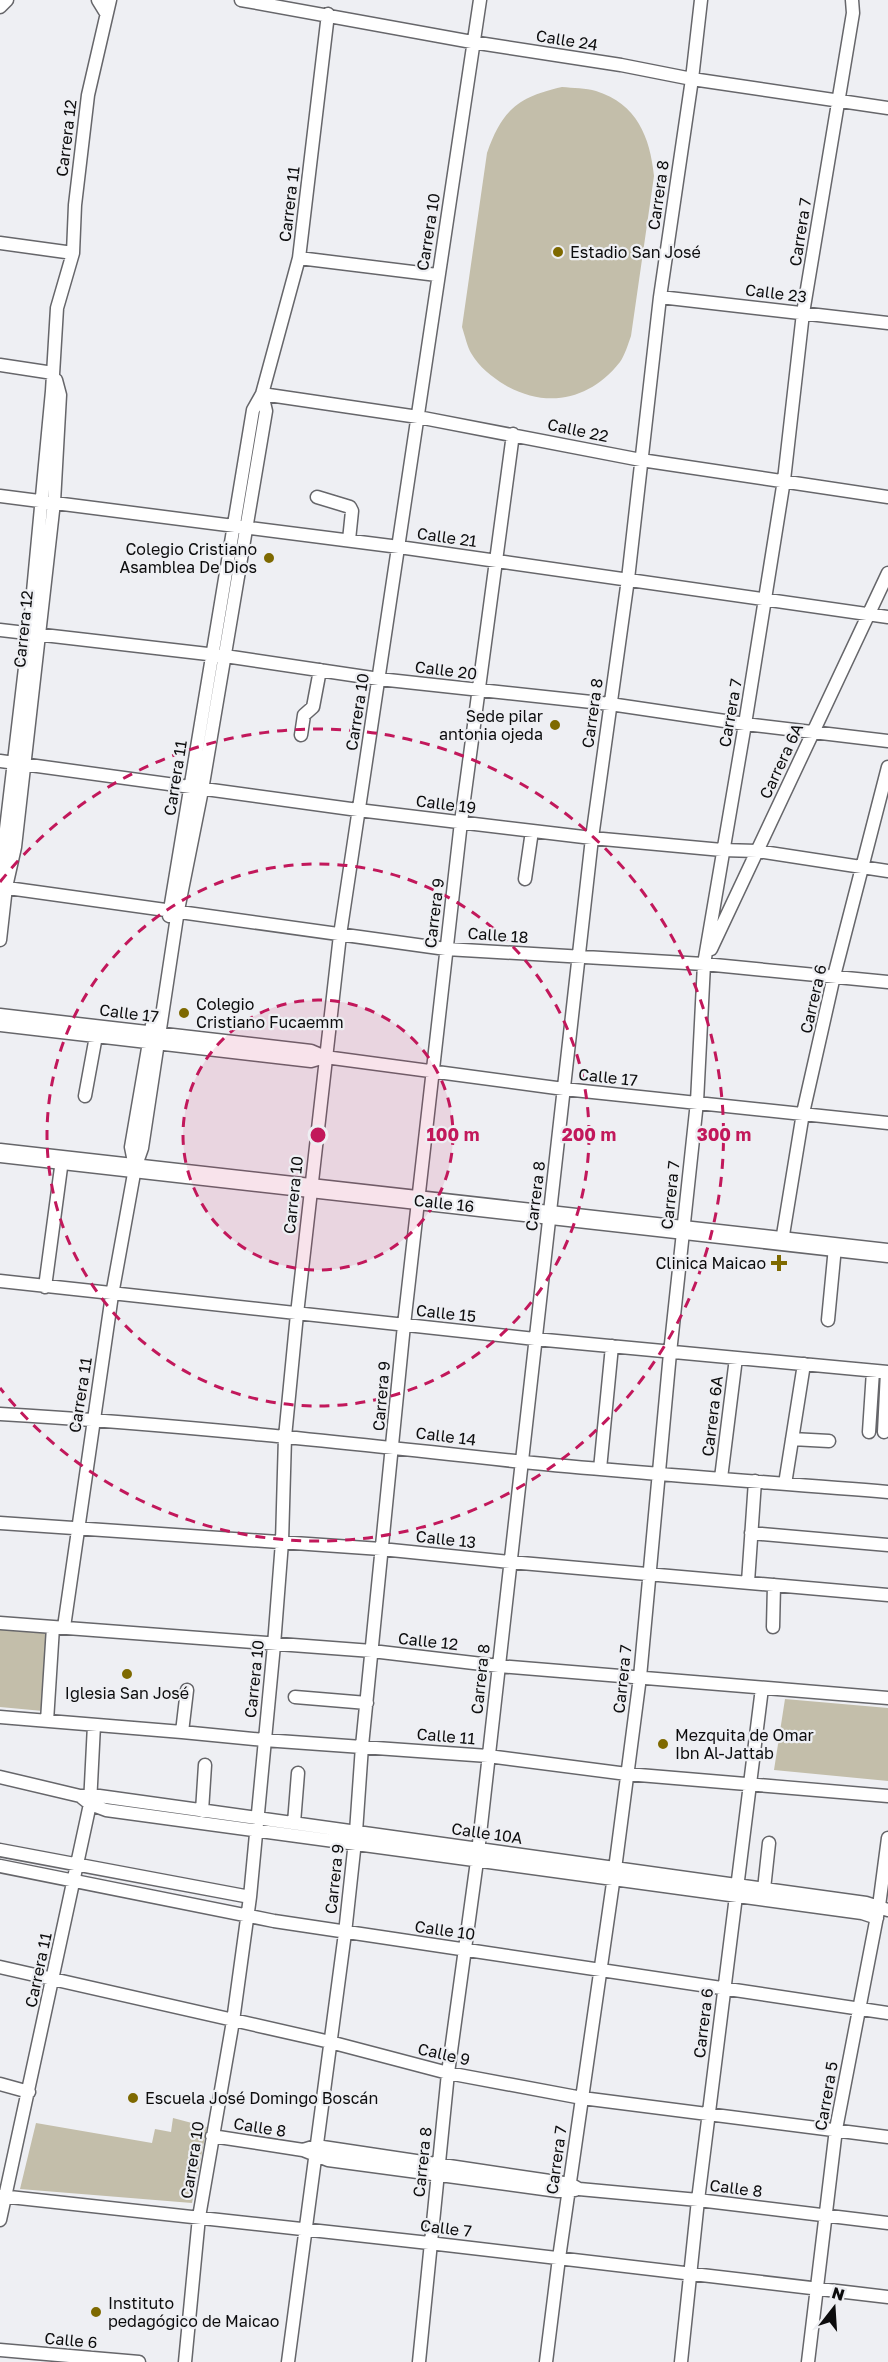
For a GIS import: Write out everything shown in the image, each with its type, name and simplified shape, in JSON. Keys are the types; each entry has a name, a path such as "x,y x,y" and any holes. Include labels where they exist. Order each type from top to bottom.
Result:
{"highway":[{"name":"Calle 16","path":"0,1153 888,1253"}],"street":[{"path":"0,7 6,0"},
{"path":"98,0 106,13"},
{"name":"Carrera 12","path":"34,635 40,500 57,308 73,253 75,205 88,94 110,0"},
{"name":"Calle 24","path":"241,0 692,79 888,108"},
{"name":"Carrera 10","path":"185,2362 199,2217 233,2021 250,1897 282,1542 285,1437 339,935 380,679 480,0"},
{"name":"Carrera 8","path":"418,2362 448,2073 477,1861 592,838 628,579 660,297 692,79 701,0"},
{"name":"Carrera 7","path":"546,2362 559,2258 573,2188 582,2098 640,1677 658,1473 697,1102 704,964 722,850 746,724 784,480 803,313 853,13 852,0"},
{"name":"Carrera 11","path":"47,1721 58,1627 77,1530 112,1295 135,1168 142,1148 154,1037 174,910 240,526 266,411 262,394 299,258 328,14"},
{"path":"0,243 73,253"},
{"path":"299,258 438,275"},
{"name":"Calle 23","path":"660,297 888,323"},
{"path":"0,365 53,373"},
{"name":"Carrera 12","path":"0,940 4,846 12,763 54,502 60,396 53,373"},
{"name":"Calle 22","path":"262,394 418,417 641,460 888,497"},
{"name":"Carrera 9","path":"288,2362 345,1933 356,1838 362,1746 381,1549 432,1070 461,822 513,434"},
{"name":"Calle 21","path":"0,496 496,560 888,617"},
{"path":"317,497 351,507 349,540"},
{"name":"Carrera 6A","path":"704,964 888,573"},
{"name":"Calle 20","path":"0,630 219,655 380,679 610,704 746,724 888,741"},
{"path":"301,735 304,715 313,707 320,670"},
{"name":"Calle 19","path":"12,763 358,810 592,838 757,851 888,871"},
{"name":"Carrera 6","path":"782,1241 803,1113 834,976 888,767"},
{"path":"525,879 532,831"},
{"name":"Calle 18","path":"3,887 446,949 704,964 888,982"},
{"name":"Calle 17","path":"0,1015 154,1037 311,1051 325,1057 564,1089 888,1123"},
{"name":"Calle 17","path":"0,1025 96,1036 154,1037"},
{"path":"85,1096 96,1036"},
{"path":"45,1287 62,1160"},
{"path":"828,1320 835,1247"},
{"name":"Calle 15","path":"0,1281 112,1295 670,1353 888,1372"},
{"path":"600,1469 612,1346"},
{"name":"Carrera 6A","path":"721,1478 736,1358"},
{"path":"785,1484 804,1364"},
{"path":"869,1432 873,1371"},
{"path":"884,1432 888,1372"},
{"name":"Calle 14","path":"0,1414 93,1419 393,1446 522,1462 888,1492"},
{"path":"792,1438 829,1441"},
{"path":"748,1582 754,1481"},
{"name":"Calle 13","path":"0,1523 381,1549 888,1595"},
{"path":"751,1533 888,1545"},
{"path":"773,1627 774,1585"},
{"name":"Calle 12","path":"0,1623 372,1651 499,1666 888,1698"},
{"name":"Carrera 6","path":"681,2362 708,2114 762,1688"},
{"path":"182,1731 187,1690"},
{"path":"295,1697 367,1703"},
{"name":"Calle 11","path":"0,1717 182,1731 264,1740 488,1756 627,1774 888,1796"},
{"name":"Carrera 11","path":"0,2220 2,2196 29,2092 78,1864 88,1799 94,1725"},
{"path":"202,1811 205,1765"},
{"path":"294,1823 298,1773"},
{"name":"Calle 10A","path":"0,1777 88,1799 202,1811 257,1825 294,1823 356,1838 477,1861 614,1874 736,1890 862,1913 881,1911"},
{"name":"Calle 10A","path":"88,1799 106,1810 257,1825 356,1838 478,1848 614,1874"},
{"name":"Carrera 5","path":"808,2362 837,2130 858,2009 881,1911 888,1838"},
{"path":"764,1889 769,1843"},
{"path":"0,1850 250,1897"},
{"name":"Calle 10","path":"0,1866 247,1917 888,2013"},
{"name":"Calle 10A","path":"736,1890 764,1889 881,1911"},
{"name":"Calle 9","path":"0,1966 330,2042 448,2073 582,2098 888,2137"},
{"path":"0,2084 29,2092"},
{"name":"Calle 8","path":"212,2136 316,2151 328,2160 438,2170 573,2188 698,2200 888,2223"},
{"name":"Calle 7","path":"2,2196 888,2297"},
{"name":"Calle 6","path":"0,2350 139,2362"}],"shaded area":[{"name":"Estadio San José","path":"562,87 596,91 622,104 631,113 645,135 654,176 631,336 623,356 608,375 595,385 567,397 552,398 536,397 521,392 491,375 471,353 462,327 487,153 493,138 506,116 523,101 534,95"},
{"path":"0,1625 49,1630 43,1711 0,1707"},
{"path":"785,1699 888,1708 888,1781 774,1770"},
{"path":"173,2118 207,2127 192,2203 20,2189 36,2123 152,2143 155,2129 171,2132"}],"place":[{"name":"Estadio San José","path":"558,252"},
{"name":"Colegio Cristiano Asamblea De Dios","path":"269,558"},
{"name":"Sede pilar antonia ojeda","path":"555,725"},
{"name":"Colegio Cristiano Fucaemm","path":"184,1013"},
{"name":"Clinica Maicao","path":"779,1263"},
{"name":"Iglesia San José","path":"127,1674"},
{"name":"Mezquita de Omar Ibn Al-Jattab","path":"663,1744"},
{"name":"Escuela José Domingo Boscán","path":"133,2098"},
{"name":"Instituto pedagógico de Maicao","path":"96,2312"}]}
